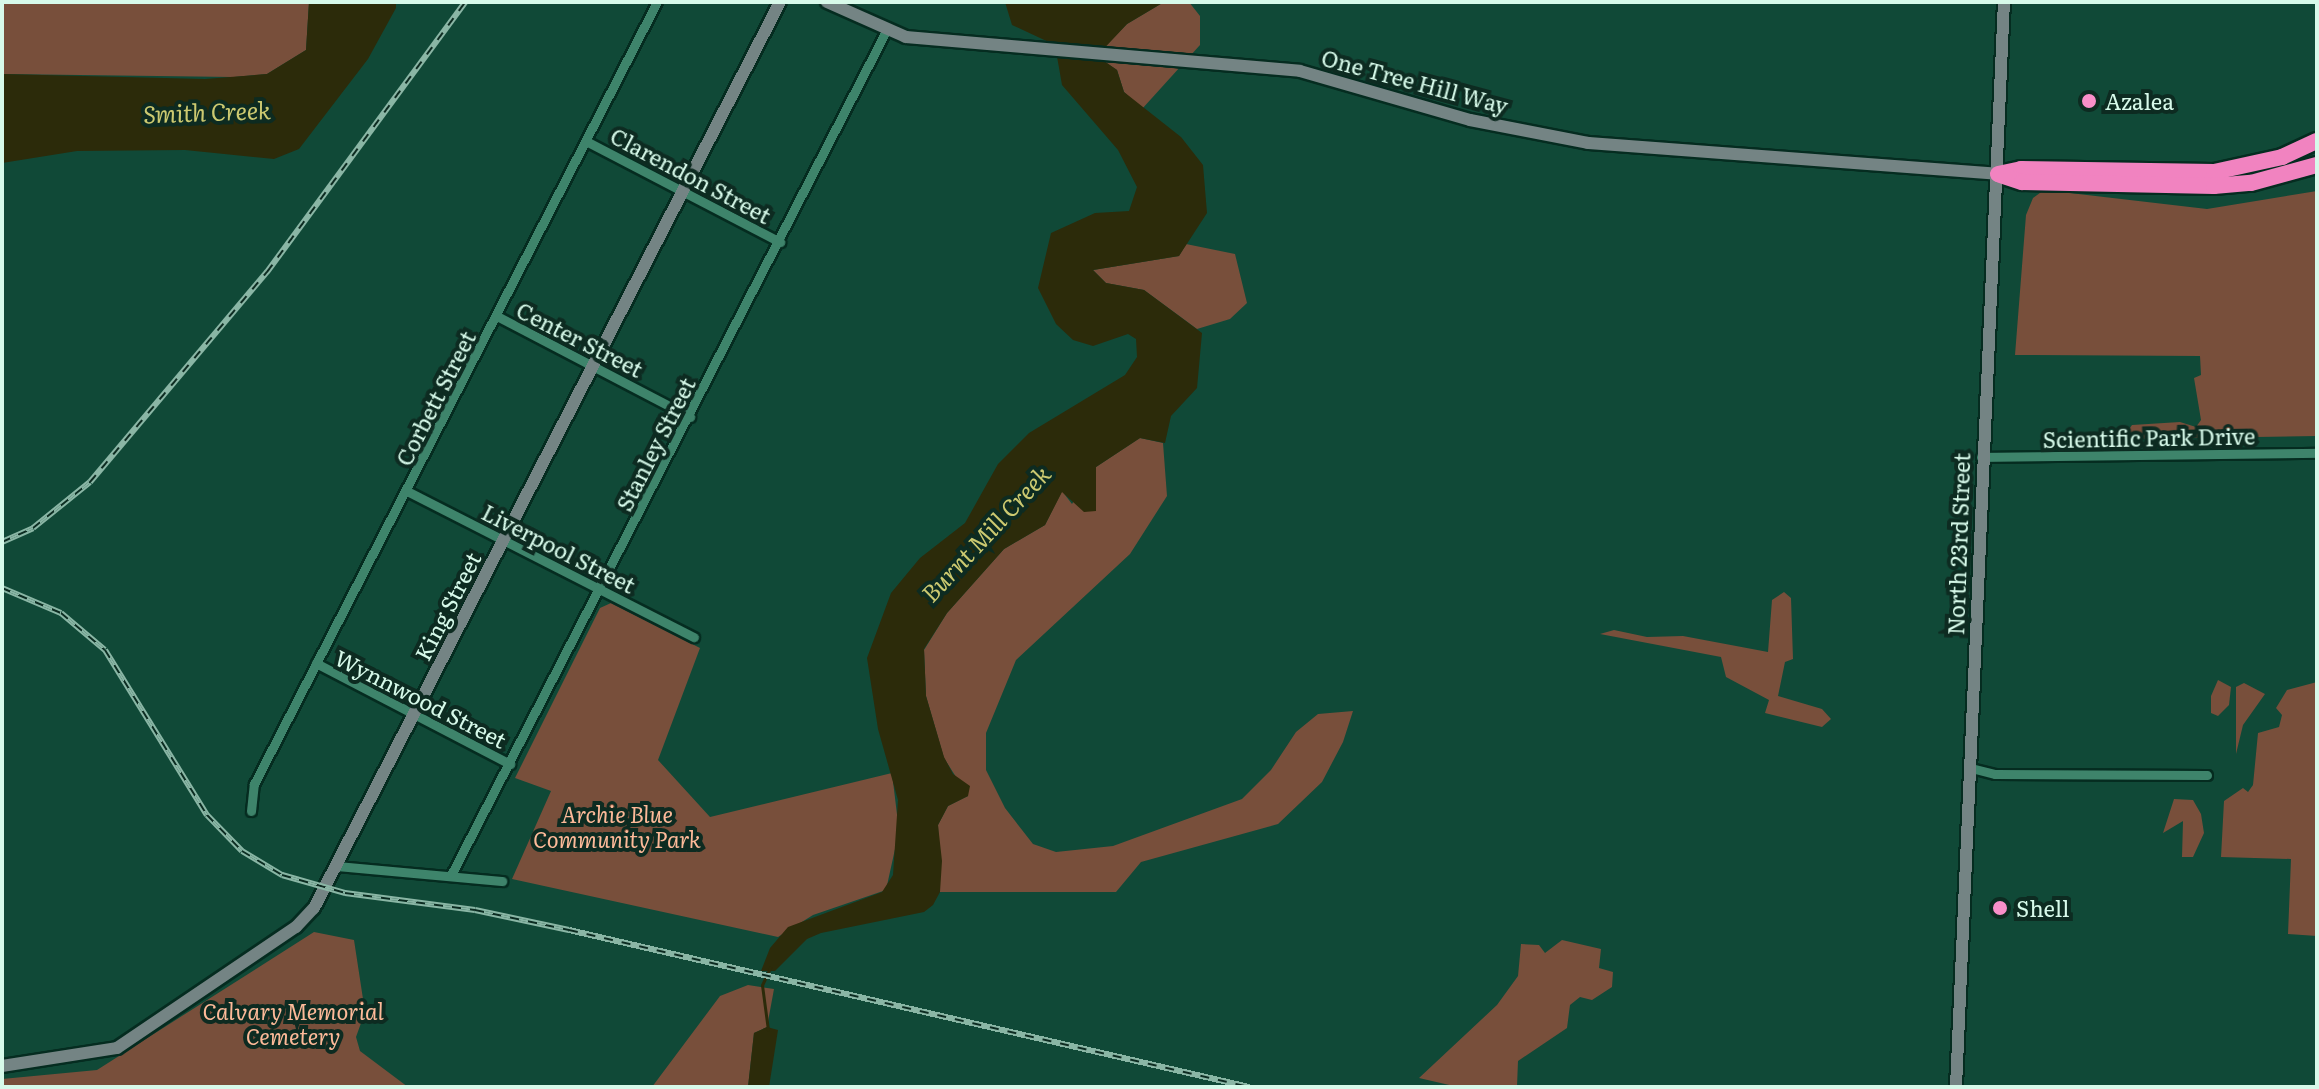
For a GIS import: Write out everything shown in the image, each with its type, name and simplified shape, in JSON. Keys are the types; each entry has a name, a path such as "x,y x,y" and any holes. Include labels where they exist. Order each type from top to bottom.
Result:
{"highway":[{"path":"1998,174 2021,169 2214,172 2282,157 2317,141"},
{"path":"1998,174 2022,182 2214,186 2251,183 2317,165"}],"street":[{"name":"Corbett Street","path":"251,811 254,784 657,2"},
{"name":"King Street","path":"2,1066 104,1053 132,1040 296,927 318,903 780,2"},
{"name":"One Tree Hill Way","path":"827,2 886,31 921,39 1228,65 1329,77 1470,120 1588,143 1998,174"},
{"name":"North 23rd Street","path":"1956,1087 1981,457 1998,174 2004,2"},
{"name":"Stanley Street","path":"452,873 690,417 886,31"},
{"name":"Clarendon Street","path":"586,141 780,242"},
{"name":"Center Street","path":"497,316 690,417"},
{"name":"Scientific Park Drive","path":"1981,457 2317,453"},
{"name":"Liverpool Street","path":"407,491 694,637"},
{"name":"Wynnwood Street","path":"316,663 510,764"},
{"path":"1971,768 1995,774 2207,775"},
{"path":"336,866 452,873 502,881"}],"green space":[{"path":"2,2 309,2 306,50 267,74 234,77 2,74"},
{"path":"1164,2 1189,2 1200,16 1200,45 1142,109 1124,92 1117,70 1096,56 1127,24"},
{"path":"2044,190 2207,209 2317,191 2317,436 2122,439 2132,425 2180,422 2196,427 2201,420 2194,378 2201,375 2200,356 2015,355 2026,215 2033,198"},
{"path":"1186,244 1235,254 1247,303 1230,319 1197,329 1144,290 1106,283 1093,270 1179,256"},
{"path":"1140,438 1163,443 1167,496 1130,554 1016,660 986,733 986,770 1005,808 1033,844 1056,852 1113,846 1242,799 1271,770 1296,732 1318,714 1353,711 1343,742 1322,782 1278,824 1141,862 1116,892 940,892 938,825 948,806 968,796 944,758 926,696 924,650 947,613 1004,549 1045,525 1062,491 1072,504 1096,467"},
{"path":"1784,592 1791,598 1793,659 1785,662 1778,696 1822,709 1831,719 1822,727 1765,713 1769,700 1726,677 1721,657 1600,634 1614,630 1647,637 1683,636 1768,652 1772,600"},
{"name":"Archie Blue Community Park","path":"611,603 700,648 658,760 710,817 892,773 899,831 886,890 813,915 778,937 512,879 551,791 515,778 600,608"},
{"path":"2218,680 2231,687 2229,705 2218,716 2211,713 2211,696"},
{"path":"2317,682 2317,936 2288,934 2291,859 2221,857 2224,801 2243,788 2248,792 2253,785 2258,733 2279,727 2282,715 2276,708 2287,690"},
{"path":"2244,683 2265,694 2243,725 2236,754 2236,687"},
{"path":"2174,799 2193,800 2201,814 2204,833 2193,857 2182,857 2183,821 2163,833"},
{"name":"Calvary Memorial Cemetery","path":"314,932 354,940 365,1012 356,1037 360,1051 408,1087 2,1087 2,1079 97,1070"},
{"path":"1562,940 1601,949 1599,968 1613,972 1612,987 1592,1000 1580,997 1570,1005 1567,1028 1518,1061 1517,1087 1458,1087 1419,1078 1497,1005 1518,976 1521,944 1539,945 1545,953"},
{"path":"748,985 774,989 767,1027 754,1033 748,1087 652,1087 720,996"}],"water":[{"name":"Smith Creek","path":"309,2 396,2 396,8 368,59 299,149 274,159 185,150 77,151 2,163 2,74 205,79 267,74 306,50"},
{"path":"1005,2 1164,2 1127,24 1097,56 1117,70 1124,92 1181,137 1203,165 1207,213 1179,256 1093,270 1106,283 1144,290 1202,333 1197,388 1171,416 1165,443 1140,438 1096,467 1096,511 1084,512 1062,492 1045,525 1004,549 947,613 924,649 926,696 944,757 953,774 970,786 968,796 948,806 938,825 942,861 940,892 933,905 924,912 821,933 807,939 775,971 761,971 770,948 788,927 882,892 893,875 898,800 878,729 867,658 891,593 920,558 965,523 998,464 1029,433 1125,375 1137,357 1136,339 1128,334 1093,346 1073,340 1056,324 1038,288 1051,233 1095,213 1129,211 1137,187 1118,150 1062,85 1055,45 1012,25"},
{"path":"767,1027 778,1030 769,1087 748,1087 754,1033"}],"waterway":[{"name":"Burnt Mill Creek","path":"768,1030 762,985 770,968"}],"railway":[{"path":"2,542 33,528 90,482 267,272 465,2"},
{"path":"2,588 61,613 105,650 207,815 242,851 282,875 345,893 475,910 569,930 1249,1087"}],"place":[{"name":"Azalea","path":"2089,101"},
{"name":"Shell","path":"2000,908"}]}
